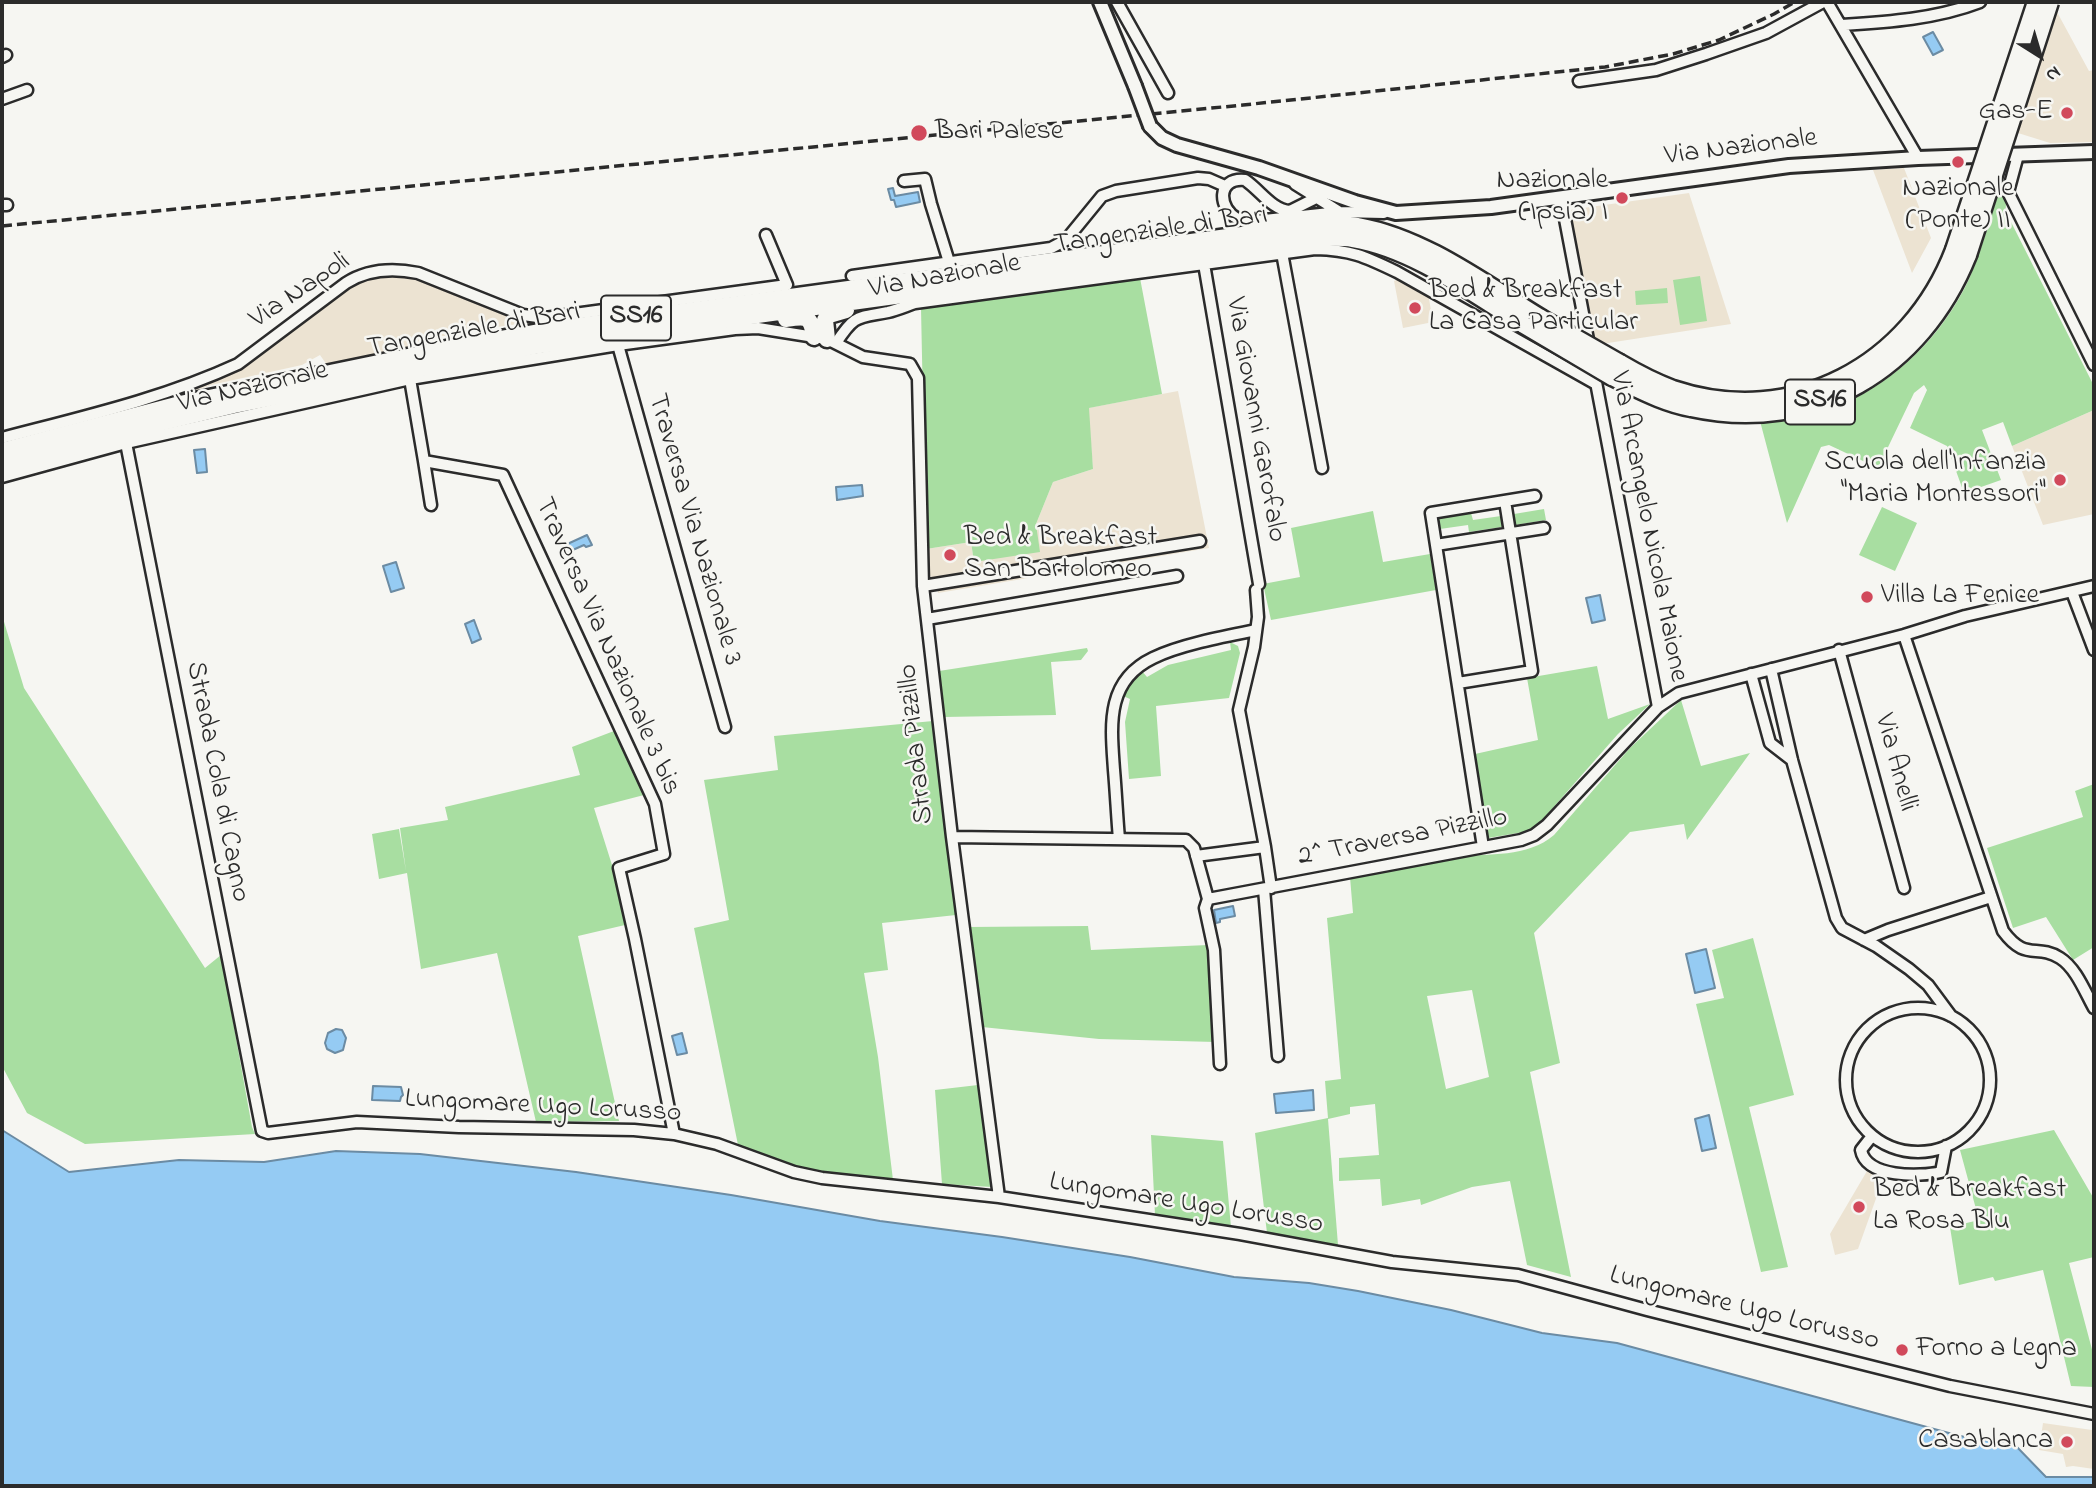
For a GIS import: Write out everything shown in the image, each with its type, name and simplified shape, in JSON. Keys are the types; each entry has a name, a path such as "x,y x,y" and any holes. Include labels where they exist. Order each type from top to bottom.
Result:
{"highway":[{"name":"Tangenziale di Bari","path":"1961,252 2036,2"},
{"name":"Tangenziale di Bari","path":"2,466 181,418 410,369 540,345 1315,238 1353,239 1388,249 1431,268 1524,326 1616,370 1673,388 1719,398 1772,399 1823,387 1868,363 1909,326 1930,300 1961,252 2050,2"},
{"name":"Tangenziale di Bari","path":"2,451 180,404 523,335 1315,225 1357,226 1395,236 1438,256 1542,318 1616,370"},
{"path":"825,340 825,320 829,315 884,304 920,292"},
{"path":"763,313 781,319 803,317 825,340"}],"street":[{"name":"Via Nazionale","path":"1100,2 1150,126 1161,138 1396,213 1443,211 1561,198 1789,166 2094,152"},
{"path":"1117,2 1168,93"},
{"path":"1579,81 1656,70 1706,54 1766,33 1825,2 1918,158"},
{"path":"1841,25 1932,15 1980,2"},
{"path":"2,99 27,90"},
{"path":"2018,155 2008,192 2094,365"},
{"path":"1285,177 1339,212"},
{"path":"852,276 1051,248 1066,240 1102,196 1116,191 1198,178 1209,179 1225,186"},
{"path":"904,181 925,179 949,262"},
{"path":"1328,192 1290,211 1283,211 1275,206 1245,180 1231,181 1222,193 1223,201 1233,216 1242,221 1339,212 1396,213"},
{"path":"1300,205 1301,189"},
{"path":"1339,212 1345,206 1345,198"},
{"name":"Via Arcangelo Nicola Maione","path":"1561,198 1658,707 1679,692 1904,635 1965,616 2094,586"},
{"name":"Via Napoli","path":"2,438 150,399 238,364 359,274 371,271 418,273 523,315 545,318 787,285 766,235"},
{"name":"Via Nazionale","path":"2,477 126,443 410,379 735,329 758,328 825,340 864,315 889,312 915,303 1315,249 1342,250 1366,257 1596,384"},
{"path":"1282,253 1322,467"},
{"name":"Via Giovanni Garofalo","path":"1204,264 1257,587 1256,630 1239,710 1265,847"},
{"name":"Strada Pizzillo","path":"825,340 863,357 910,364 918,378 923,586 951,837 999,1197"},
{"name":"Traversa Via Nazionale 3","path":"618,345 725,727"},
{"path":"410,379 431,505"},
{"name":"Strada Cola di Cagno","path":"126,443 261,1131"},
{"name":"Traversa Via Nazionale 3 bis","path":"424,461 503,475 655,804 664,854 619,868 674,1134"},
{"path":"1483,848 1430,513 1535,496"},
{"path":"1458,683 1531,671 1505,500"},
{"path":"1436,545 1544,528"},
{"path":"923,586 1200,541"},
{"path":"927,619 1177,576"},
{"path":"2072,592 2094,650"},
{"path":"1119,839 1111,732 1114,703 1119,690 1139,666 1152,658 1256,630"},
{"path":"1904,635 2003,931 2011,942 2026,951 2052,954 2069,965 2094,1008"},
{"name":"Via Anelli","path":"1839,650 1905,888"},
{"path":"1771,669 1792,760 1836,918 1842,928 1909,969 1928,985 1952,1016 1968,1028 1980,1044 1988,1063 1990,1083 1986,1103 1977,1121 1963,1136 1946,1146 1927,1152 1908,1152 1889,1146 1872,1136 1859,1123 1850,1106 1846,1067 1852,1049 1863,1033 1878,1020 1895,1012 1914,1008 1933,1009 1952,1016"},
{"path":"1751,674 1770,743 1792,760"},
{"name":"2^ Traversa Pizzillo","path":"1208,899 1527,838 1547,825 1658,707"},
{"path":"951,837 1186,840 1194,848 1208,899 1205,908 1214,950 1220,1064"},
{"name":"2^ Traversa Pizzillo","path":"1196,856 1265,847 1267,888"},
{"path":"1267,888 1278,1056"},
{"path":"1864,940 1991,897"},
{"name":"Lungomare Ugo Lorusso","path":"261,1131 268,1133 357,1122 459,1127 634,1129 674,1134 717,1144 794,1172 813,1176 999,1197 1240,1234 1392,1262 1518,1275 1950,1386 2094,1414"},
{"path":"1872,1136 1861,1150 1862,1157 1875,1168 1907,1175 1941,1172 1946,1146"}],"shaded area":[{"path":"2057,12 2089,71 2094,70 2094,142 2050,143 2018,133"},
{"path":"1904,168 1931,238 1912,273 1873,170"},
{"path":"1689,193 1731,324 1595,345 1569,210"},
{"path":"409,275 516,318 539,324 509,325 446,336 427,336 423,346 327,365 320,355 302,365 211,385 183,396 153,403 225,375 352,284 370,277"},
{"name":"Bed & Breakfast La Casa Particular","path":"1401,278 1428,293 1433,322 1403,328 1394,281"},
{"path":"1178,391 1209,548 938,593 936,578 928,576 926,549 971,542 974,562 1036,524 1053,482 1093,469 1088,408"},
{"name":"Scuola dell'Infanzia \"Maria Montessori\"","path":"2094,410 2094,514 2043,525 2012,446"},
{"name":"Bed & Breakfast La Rosa Blu","path":"1867,1171 1883,1179 1858,1249 1835,1255 1830,1234"},
{"name":"Casablanca","path":"2043,1423 2092,1430 2094,1469 2066,1467 2063,1454 2039,1450"}],"green space":[{"path":"2004,178 2002,185 2006,203 2005,222 2009,225 2010,220 2094,386 2094,410 2012,446 2003,422 1982,430 2001,480 1964,493 1947,446 1910,428 1927,390 1924,385 1914,393 1878,468 1829,445 1821,447 1787,523 1760,421 1809,415 1838,406 1879,384 1915,354 1946,319 1969,279"},
{"path":"1700,276 1707,321 1680,325 1673,280"},
{"path":"1140,278 1162,394 1089,408 1093,469 1053,482 1036,524 1040,552 974,562 971,542 926,549 921,308"},
{"path":"1667,288 1668,303 1636,305 1635,291"},
{"path":"1882,507 1917,523 1895,571 1859,555"},
{"path":"1544,509 1546,520 1515,525 1514,514"},
{"path":"1373,511 1383,562 1430,554 1436,590 1271,620 1263,584 1300,577 1291,528"},
{"path":"1471,513 1473,520 1501,516 1502,527 1469,532 1468,525 1440,529 1438,518"},
{"path":"2,615 24,688 205,968 221,955 255,1134 85,1144 27,1113 2,1066"},
{"path":"1230,642 1238,646 1240,653 1229,698 1156,706 1161,776 1129,779 1125,722 1130,699 1123,696 1130,683 1142,671 1147,677 1168,665 1231,650"},
{"path":"1087,648 1088,651 1081,660 1051,662 1056,715 944,717 939,671"},
{"path":"1597,666 1608,719 1650,704 1618,734 1536,827 1524,832 1488,838 1475,754 1538,740 1527,678"},
{"path":"1681,700 1701,766 1750,753 1687,840 1684,824 1630,832 1534,933 1560,1063 1530,1072 1571,1277 1527,1265 1510,1181 1472,1187 1421,1205 1420,1199 1382,1206 1380,1179 1339,1181 1339,1158 1379,1155 1375,1104 1350,1107 1350,1114 1328,1119 1338,1245 1267,1233 1255,1133 1328,1118 1325,1081 1341,1079 1327,918 1353,913 1350,877 1416,863 1532,848 1554,835 1630,748","holes":["1472,990 1489,1077 1446,1089 1427,996"]},
{"path":"933,721 956,915 882,923 888,970 864,973 878,1057 893,1180 810,1172 738,1145 694,928 729,920 704,780 778,770 774,736"},
{"path":"614,731 644,795 594,808 612,865 625,925 578,936 619,1121 536,1122 497,953 421,969 407,873 379,879 372,834 399,829 406,871 400,828 448,820 445,807 580,775 572,747"},
{"path":"2094,784 2094,947 2073,960 2046,917 2013,928 1987,848 2083,817 2075,791"},
{"path":"1088,926 1091,950 1208,945 1216,1042 1099,1039 982,1027 968,927"},
{"path":"1753,938 1794,1095 1749,1107 1788,1267 1761,1272 1696,1004 1724,998 1712,950"},
{"path":"978,1085 992,1187 942,1184 935,1090"},
{"path":"2054,1130 2094,1199 2094,1257 2069,1263 2094,1357 2094,1387 2071,1386 2043,1270 1995,1281 1993,1277 1959,1285 1950,1227 1979,1220 1960,1150"},
{"path":"1151,1135 1223,1141 1231,1227 1155,1215"}],"water":[{"path":"1933,32 1943,50 1933,55 1923,37"},
{"path":"893,188 895,196 918,192 920,202 896,207 888,189"},
{"path":"205,449 207,472 197,473 194,450"},
{"path":"862,485 863,496 837,500 836,487"},
{"path":"587,535 592,545 584,545 566,553 563,546"},
{"path":"396,562 404,588 391,592 383,566"},
{"path":"1600,595 1605,620 1592,623 1586,598"},
{"path":"474,620 481,639 472,643 465,624"},
{"path":"1233,906 1235,916 1220,919 1220,922 1216,923 1214,910"},
{"path":"1706,949 1715,988 1695,993 1686,954"},
{"path":"336,1029 342,1030 346,1038 343,1050 335,1053 327,1049 325,1043 328,1033"},
{"path":"682,1033 687,1053 677,1055 672,1036"},
{"path":"373,1086 401,1087 403,1095 400,1101 372,1100"},
{"path":"1313,1090 1314,1110 1276,1113 1274,1094"},
{"path":"1709,1115 1716,1148 1702,1151 1695,1119"},
{"path":"2,1130 69,1172 179,1160 264,1162 336,1151 420,1154 576,1172 880,1221 1130,1257 1234,1277 1309,1283 1358,1291 1451,1310 1542,1333 1617,1343 1960,1436 2015,1445 2046,1477 2094,1477 2094,1486 2,1486"}],"railway":[{"path":"2,226 1605,67 1673,54 1719,40 1795,2"}],"place":[{"name":"Gas-E","path":"2067,113"},
{"name":"Bari Palese","path":"919,133"},
{"name":"Nazionale (Ponte) II","path":"1958,162"},
{"name":"Nazionale (Ipsia) I","path":"1622,198"},
{"name":"Bed & Breakfast La Casa Particular","path":"1415,308"},
{"name":"Scuola dell'Infanzia \"Maria Montessori\"","path":"2060,480"},
{"name":"Bed & Breakfast San Bartolomeo","path":"950,555"},
{"name":"Villa La Fenice","path":"1867,597"},
{"name":"Bed & Breakfast La Rosa Blu","path":"1859,1207"},
{"name":"Forno a Legna","path":"1902,1350"},
{"name":"Casablanca","path":"2067,1442"}]}
